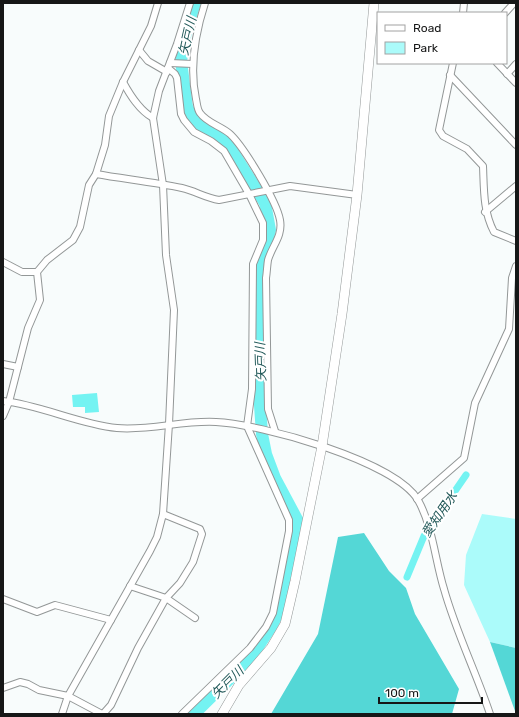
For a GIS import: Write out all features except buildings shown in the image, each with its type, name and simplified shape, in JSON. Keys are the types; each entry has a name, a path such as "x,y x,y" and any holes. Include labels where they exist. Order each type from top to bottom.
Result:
{"street":[{"path":"3,416 28,328 40,300 37,272 47,260 73,240 80,227 89,185 96,174 105,145 109,116 123,82 151,26 158,3"},
{"path":"62,714 68,696 157,537 163,514 174,310 166,255 163,185 153,118 154,106 190,3"},
{"path":"205,3 196,33 193,64 194,88 199,112 206,120 230,135 240,146 267,191 281,221 280,236 269,260 266,278 268,409 275,431"},
{"path":"222,714 239,685 272,648 284,624 322,446 358,195 374,3"},
{"path":"506,12 514,3"},
{"path":"139,50 148,61 168,68 176,74 181,114 184,120 194,132 211,141 224,151 249,194 263,223 263,240 253,264 252,389 249,426 289,520 286,548 273,613 266,627 250,648 182,714"},
{"path":"168,68 193,64"},
{"path":"453,64 439,130 443,136 467,149 483,166 485,212 494,232 516,241"},
{"path":"497,64 516,83"},
{"path":"507,74 516,64"},
{"path":"450,75 516,145"},
{"path":"123,82 147,115 153,118"},
{"path":"96,174 194,191 208,199 219,200 290,186 358,195"},
{"path":"485,212 516,186"},
{"path":"3,262 22,272 37,272"},
{"path":"417,499 464,458 475,403 508,329 512,278 516,266"},
{"path":"3,364 18,367"},
{"path":"6,402 116,428 217,422 275,431 322,446 397,479 417,499 425,517 433,542 444,589 490,714"},
{"path":"3,688 20,682 28,684 39,690 68,696 102,714 111,705 138,648 166,598 180,583 193,562 202,534 200,529 163,514"},
{"path":"130,586 166,598 195,618"},
{"path":"3,599 37,612 55,605 111,620"}],"green space":[{"path":"482,514 516,519 516,648 490,642 464,585 466,555"}],"shaded area":[{"path":"97,393 99,412 85,413 85,407 73,407 72,395"},
{"path":"364,533 389,571 406,588 415,614 459,689 452,714 271,714 318,634 338,537"},
{"path":"490,642 516,648 515,711"}],"waterway":[{"name":"矢戸川","path":"194,714 250,659 271,627 280,609 289,559 299,523 275,478 266,454 262,434 259,391 258,265 270,230 265,203 226,141 195,122 187,107 181,61 186,31 195,3"},
{"name":"愛知用水","path":"407,577 424,536 466,475"}]}
